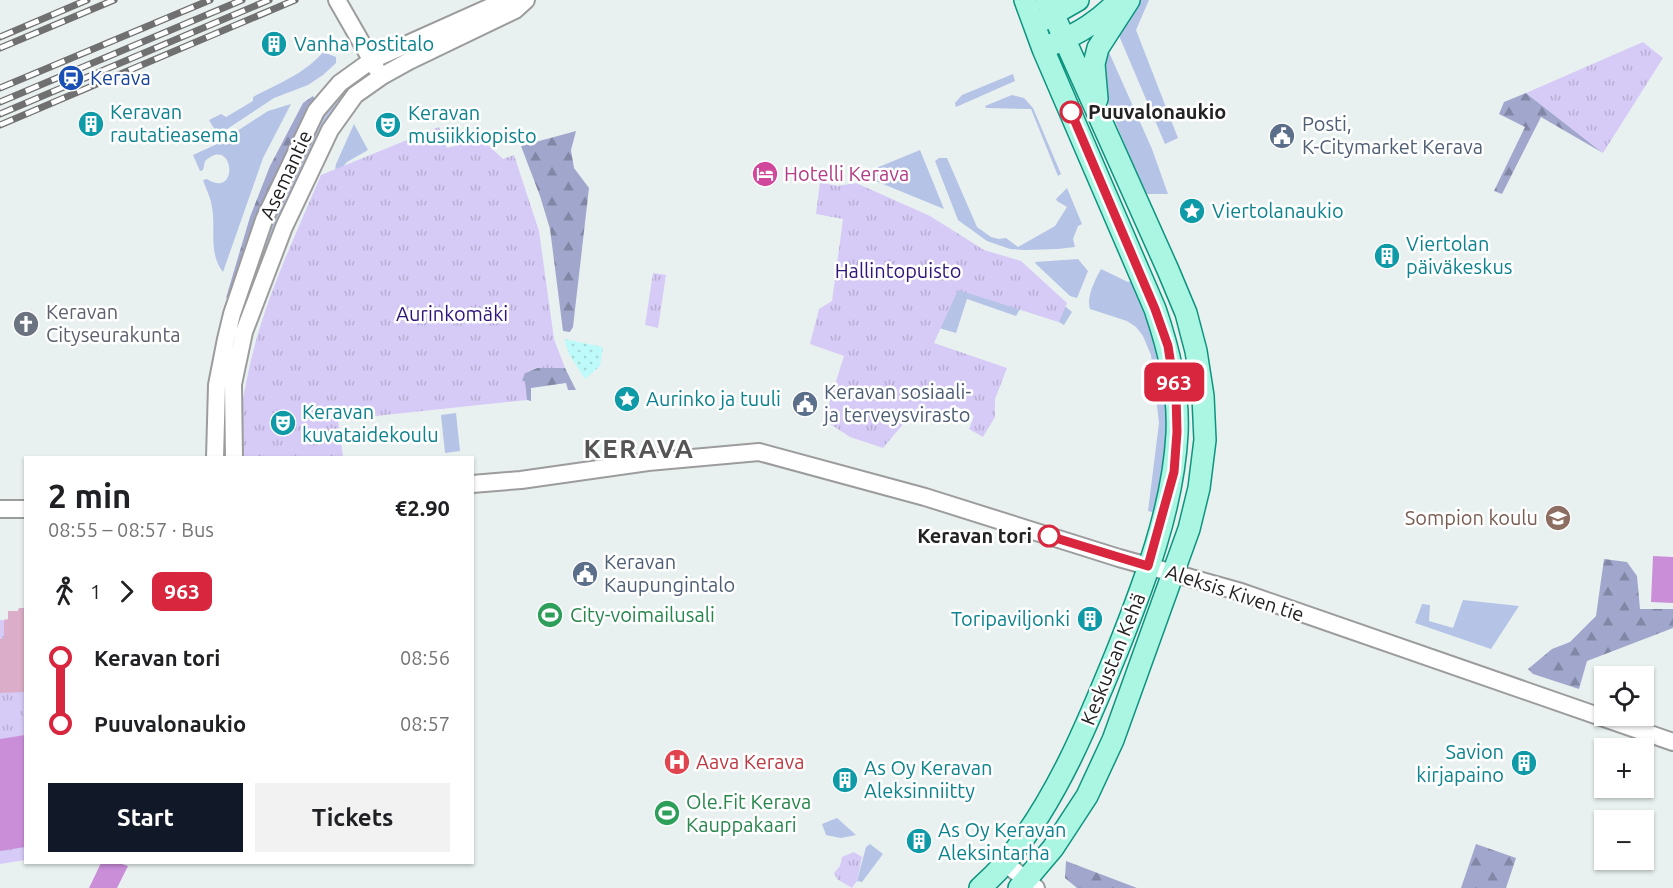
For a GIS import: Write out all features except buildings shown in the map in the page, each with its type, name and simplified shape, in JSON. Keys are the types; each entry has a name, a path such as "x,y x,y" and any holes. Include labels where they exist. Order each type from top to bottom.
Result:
{"main road":[{"name":"Keskustan Kehä","path":"1025,0 1045,13 1064,40 1186,313 1196,351 1203,396 1204,440 1190,529 1113,740 1087,796 1027,885"},
{"path":"1045,13 1078,0"},
{"path":"1043,49 1064,40 1101,18 1119,0"},
{"path":"1099,117 1094,64 1098,48 1129,0"},
{"name":"Keskustan Kehä","path":"980,888 1005,863 1029,830 1060,779 1085,730 1135,607 1148,566 1174,472 1177,432 1176,394 1168,346 1155,309 1043,49 1045,13"}],"street":[{"path":"337,0 382,76"},
{"name":"Asemantie","path":"215,456 218,385 225,339 232,314 264,220 316,111 340,83 372,60 506,0"},
{"name":"Asemantie","path":"234,456 233,384 244,332 284,227 330,130 354,95 382,76 515,10 526,0"},
{"name":"Aleksis Kiven tie","path":"474,484 521,480 648,462 759,452 925,497 1119,558 1255,597 1673,742"},
{"path":"0,509 24,509"},
{"path":"1005,863 1027,885"}],"shaded area":[{"path":"1137,0 1149,0 1136,30 1178,138 1165,144 1117,31"},
{"path":"1108,50 1152,149 1168,194 1146,194 1144,191 1106,99 1102,71"},
{"path":"323,52 336,57 336,63 323,75 308,85 274,98 218,135 209,120 221,114 226,117 253,101 253,97 299,72"},
{"path":"1013,74 1015,81 956,107 955,103 962,95"},
{"path":"1012,95 1024,98 1033,108 1061,174 1058,176 1031,109 986,108 985,106"},
{"path":"338,96 343,101 249,300 246,292 260,253 317,124"},
{"path":"291,104 263,158 223,272 218,265 214,249 212,207 203,180 218,183 225,181 229,175 227,160 222,155 215,155 205,161 203,170 200,171 193,155 217,144 268,111"},
{"path":"354,124 368,150 347,162 334,177 336,164"},
{"path":"920,150 944,209 873,180 869,171"},
{"path":"939,158 947,158 977,227 991,237 1006,238 1018,247 1055,226 1067,207 1056,199 1067,188 1082,224 1078,226 1073,239 1075,247 1010,249 987,241 958,220 935,161"},
{"path":"1078,259 1088,271 1077,298 1070,296 1035,262"},
{"path":"1018,266 1072,312 1064,325 1020,309 1016,316 967,299 956,333 939,328 963,269"},
{"path":"1101,269 1128,282 1131,281 1161,359 1169,403 1165,469 1155,513 1148,511 1159,423 1151,355 1143,336 1136,327 1127,321 1090,309 1090,294"},
{"path":"456,413 460,451 445,453 441,415"},
{"path":"1653,556 1673,557 1673,603 1651,602"},
{"path":"1463,600 1519,606 1491,649 1415,623 1422,604 1430,605 1429,621 1453,628"},
{"path":"19,608 24,608 24,692 0,693 0,639 4,638 4,620 8,619 8,611 18,611"},
{"path":"24,735 24,847 0,851 0,739"},
{"path":"837,818 856,835 841,838 826,835 822,824"},
{"path":"870,844 883,854 862,882 857,881 866,847"},
{"path":"101,864 128,866 117,888 89,888"}],"green space":[{"path":"1643,42 1663,58 1603,153 1526,93"},
{"path":"1526,93 1603,153 1541,117 1502,194 1494,191 1525,127 1499,114 1504,102"},
{"path":"313,96 317,103 233,295 226,298 250,217 270,166 303,103"},
{"name":"Aurinkomäki","path":"439,127 447,148 484,138 503,159 514,155 539,231 554,339 565,368 537,368 525,373 522,381 525,381 527,400 338,420 343,456 244,456 240,419 259,330 288,252 321,175"},
{"path":"576,131 571,150 574,168 589,188 573,327 570,332 563,331 550,229 521,146"},
{"name":"Hallintopuisto","path":"820,182 837,186 856,183 930,216 984,250 1021,261 1067,303 1059,322 958,290 934,343 1007,368 995,399 995,417 983,437 969,429 974,416 954,405 950,412 910,416 883,448 850,437 824,420 844,356 810,344 819,309 832,301 843,219 816,214"},
{"path":"653,273 666,275 658,328 645,325"},
{"path":"471,367 525,373 537,368 565,368 576,390 568,390 566,383 531,388 531,401"},
{"path":"1604,559 1627,562 1637,576 1640,609 1673,609 1673,628 1587,661 1579,689 1533,674 1528,669 1552,649 1570,642 1596,616"},
{"path":"19,608 24,608 24,860 0,864 0,620 8,620 8,611 18,611"},
{"path":"1476,844 1516,858 1506,888 1461,888"},
{"path":"854,852 862,857 857,881 852,888 837,879 834,873 840,866 842,857"},
{"path":"1066,861 1137,888 1077,888 1065,878"}],"sand":[{"path":"564,339 603,347 600,366 585,379 569,354"}],"railway":[{"path":"0,37 87,0"},
{"path":"0,48 114,0"},
{"path":"0,88 210,0"},
{"path":"0,102 242,0"},
{"path":"0,114 269,0"},
{"path":"0,125 295,0"}],"bus line":[{"name":"963","path":"1049,536 1148,566 1174,472 1177,432 1176,394 1168,346 1155,309 1071,112"}],"place":[{"name":"Vanha Postitalo","path":"274,44"},
{"name":"Kerava","path":"71,78"},
{"name":"Puuvalonaukio","path":"1071,112"},
{"name":"Keravan rautatieasema","path":"91,124"},
{"name":"Keravan musiikkiopisto","path":"388,125"},
{"name":"Posti, K-Citymarket Kerava","path":"1282,136"},
{"name":"Hotelli Kerava","path":"765,174"},
{"name":"Viertolanaukio","path":"1192,211"},
{"name":"Viertolan päiväkeskus","path":"1387,256"},
{"name":"Keravan Cityseurakunta","path":"26,324"},
{"name":"Aurinko ja tuuli","path":"627,399"},
{"name":"Keravan sosiaali- ja terveysvirasto","path":"805,404"},
{"name":"Keravan kuvataidekoulu","path":"283,423"},
{"name":"Sompion koulu","path":"1558,518"},
{"name":"Keravan tori","path":"1049,536"},
{"name":"Keravan Kaupungintalo","path":"585,574"},
{"name":"City-voimailusali","path":"550,615"},
{"name":"Toripaviljonki","path":"1090,619"},
{"name":"Aava Kerava","path":"677,762"},
{"name":"Savion kirjapaino","path":"1524,763"},
{"name":"As Oy Keravan Aleksinniitty","path":"845,780"},
{"name":"Ole.Fit Kerava Kauppakaari","path":"667,813"},
{"name":"As Oy Keravan Aleksintarha","path":"919,841"}],"district":[{"name":"KERAVA","path":"639,449"}]}
